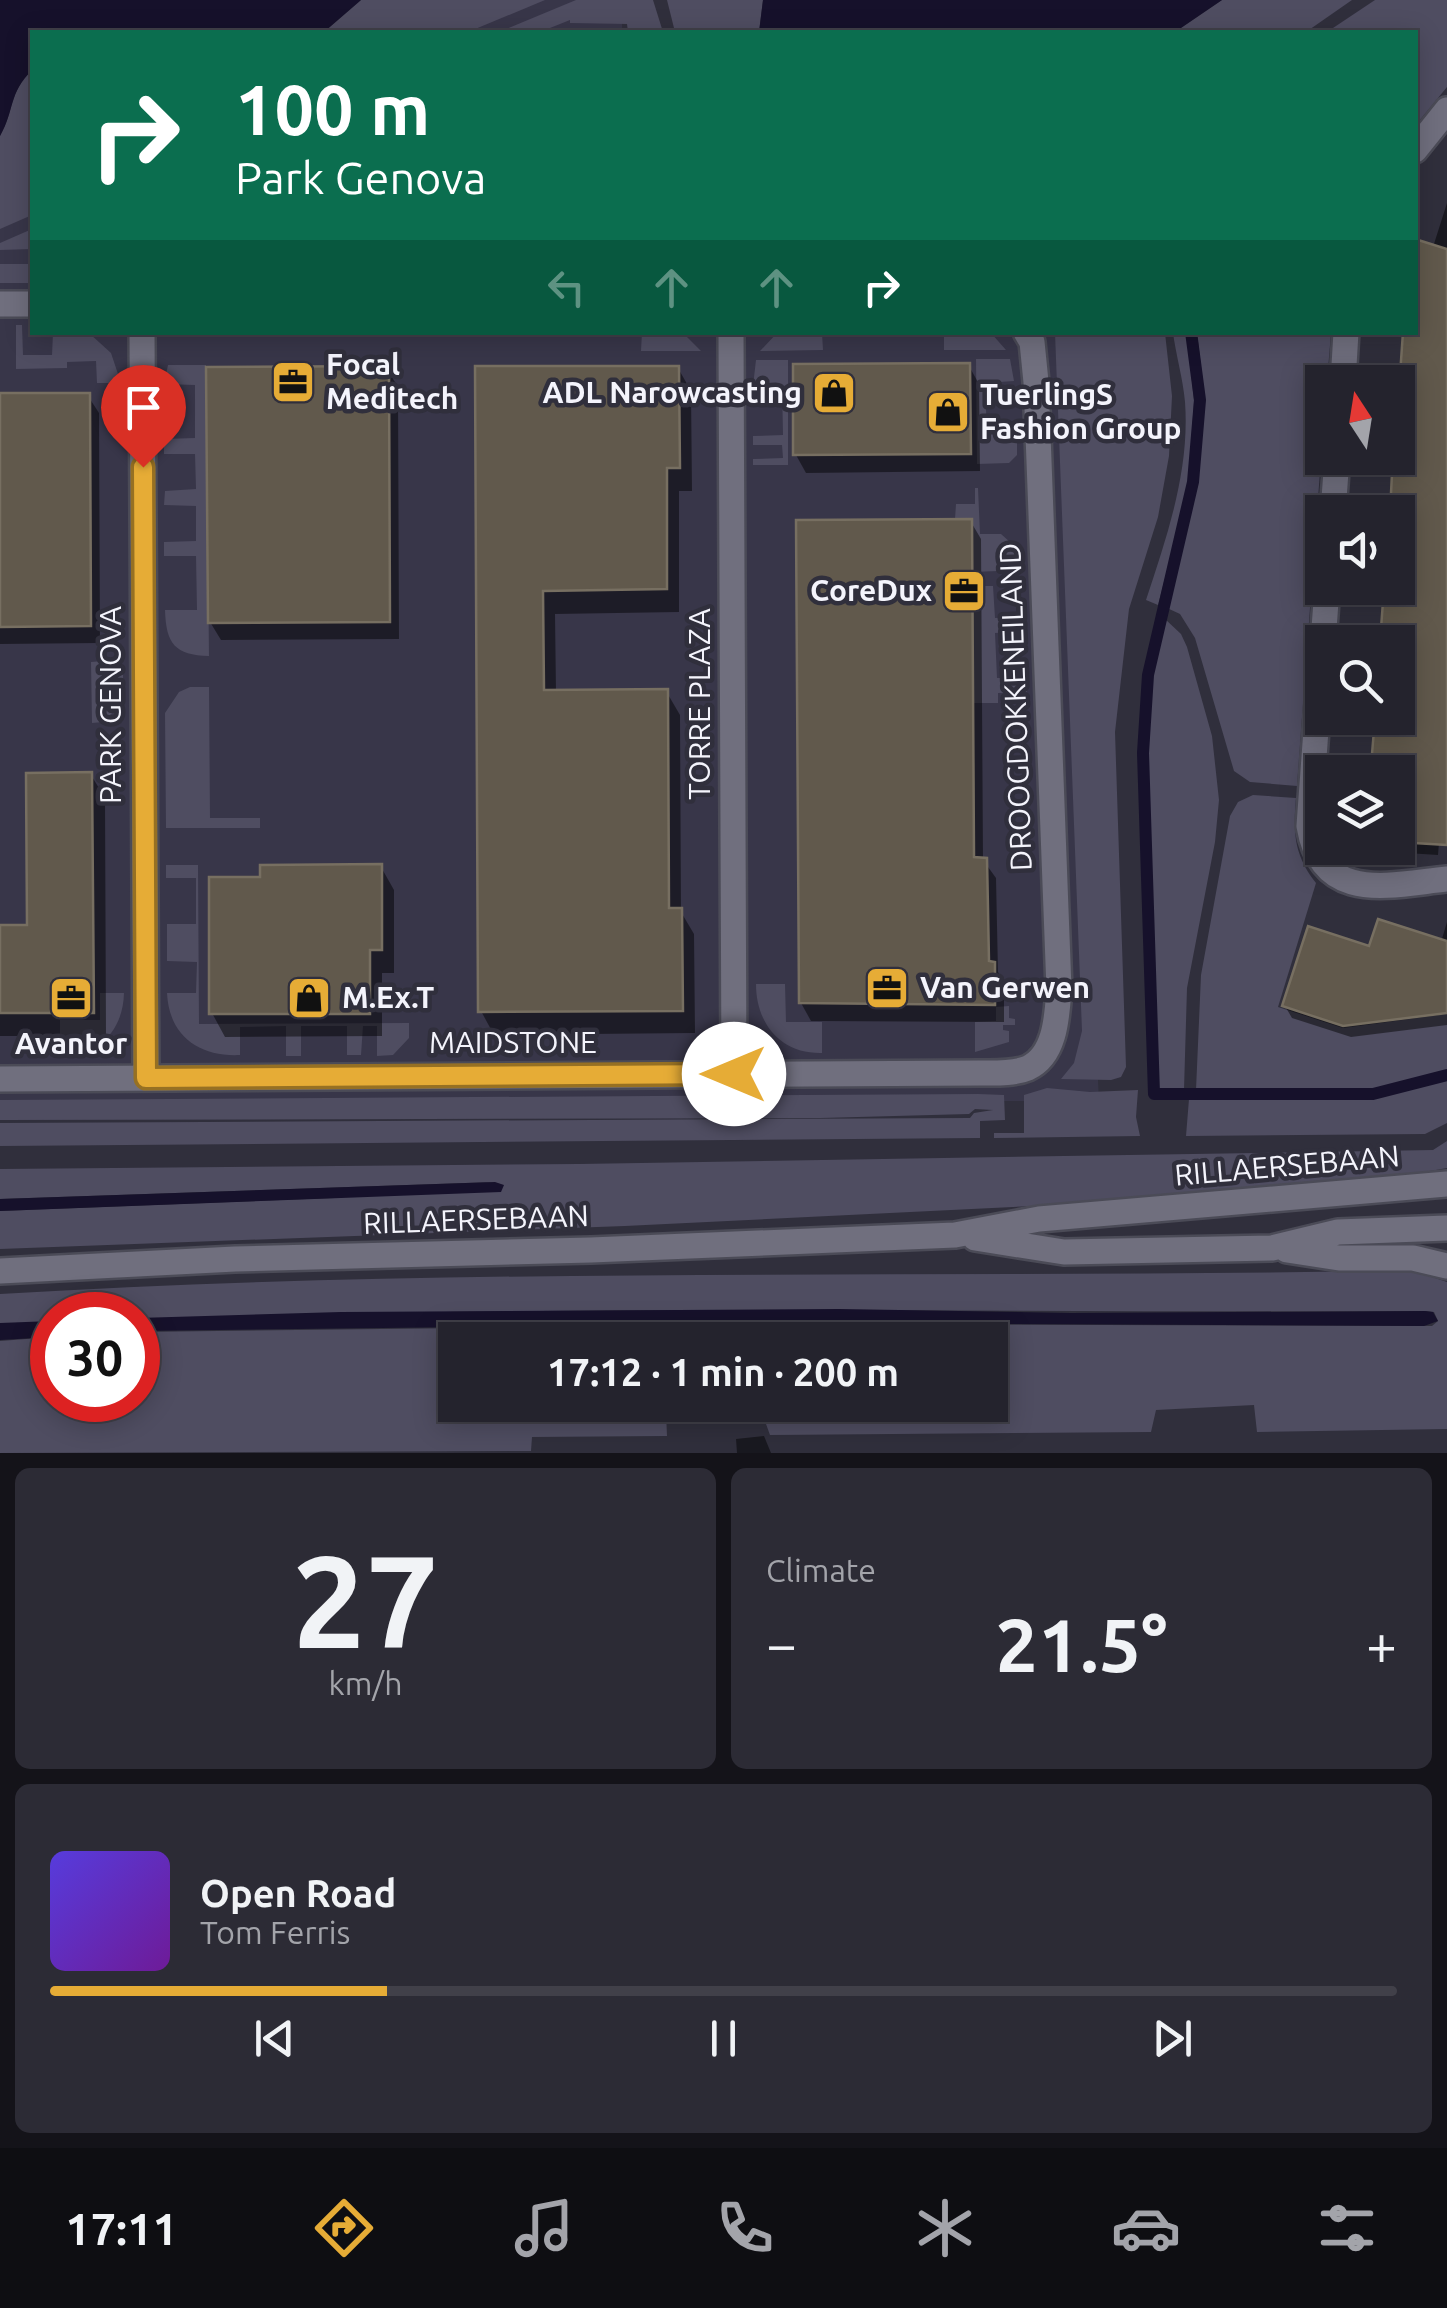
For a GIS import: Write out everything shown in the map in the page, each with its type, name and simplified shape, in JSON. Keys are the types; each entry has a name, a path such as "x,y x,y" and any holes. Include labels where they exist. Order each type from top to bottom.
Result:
{"street":[{"path":"1418,146 1447,110"},
{"path":"0,304 30,304"},
{"name":"PARK GENOVA","path":"142,335 146,1078"},
{"name":"TORRE PLAZA","path":"731,335 734,1074"},
{"name":"DROOGDOKKENEILAND","path":"1026,1069 1036,1062 1055,1032 1059,990 1036,382 1028,335"},
{"path":"1343,365 1346,335"},
{"path":"1316,735 1309,826 1313,850 1335,876 1356,884 1382,886 1447,879"},
{"name":"MAIDSTONE","path":"0,1079 980,1074 1026,1069"},
{"name":"RILLAERSEBAAN","path":"0,1272 235,1259 955,1235 1038,1219 1447,1184"},
{"name":"RILLAERSEBAAN","path":"955,1235 1064,1252 1272,1248 1338,1232 1447,1228"},
{"path":"1272,1248 1339,1258 1413,1258 1447,1266"}],"shaded area":[{"path":"0,0 361,0 326,30 30,30 30,73 15,95 0,136"},
{"path":"361,0 545,0 473,30 326,30"},
{"path":"469,0 622,0 622,30 395,30"},
{"path":"576,0 653,0 662,30 628,30 627,24 570,20 545,30 504,30"},
{"path":"667,0 763,0 759,30 674,30"},
{"path":"763,0 1222,0 1178,30 759,30"},
{"path":"1222,0 1352,0 1309,30 1178,30"},
{"path":"1375,0 1447,0 1447,87 1418,122 1418,30 1330,30"},
{"path":"30,73 30,216 0,229 0,136 19,87"},
{"path":"30,179 30,335 1062,335 1099,1101 0,1102 0,191"},
{"path":"30,230 30,249 0,250 0,243"},
{"path":"0,264 30,264 30,283 0,283"},
{"path":"16,325 22,325 23,355 52,355 53,335 91,335 111,353 121,383 97,383 96,361 67,362 67,368 16,369"},
{"path":"642,335 685,335 701,351 641,351"},
{"path":"775,335 822,335 823,350 760,351"},
{"path":"944,335 993,335 1006,350 944,350"},
{"path":"1055,335 1165,335 1172,396 1169,456 1158,517 1129,609 1115,732 1126,1067 1121,1077 1061,1079 1074,1063 1082,1031"},
{"path":"1173,335 1187,335 1194,401 1188,490 1158,605 1146,600 1180,478 1186,428"},
{"path":"1197,335 1331,335 1328,365 1305,365 1305,475 1320,475 1318,495 1305,495 1305,605 1310,605 1309,625 1305,625 1297,786 1250,782 1234,771 1195,638 1180,614 1167,608 1198,484 1205,400"},
{"path":"976,359 1010,359 1014,381 985,383 987,434 1017,434 1017,455 1009,463 977,464"},
{"path":"756,360 788,360 788,465 753,465 753,459 783,458 782,445 753,445 753,436 783,435 782,386 753,386"},
{"path":"168,365 206,365 209,656 180,650 170,639 166,622 165,610 197,610 196,556 164,556 164,542 196,541 196,506 164,505 165,491 196,489 195,454 164,454 164,439 195,438 195,385 164,384"},
{"path":"975,488 980,534 1001,534 1021,552 1022,570 972,572 972,520 955,519 956,504 975,504"},
{"path":"973,586 993,586 995,618 1023,617 1024,631 995,633 997,678 1026,678 1027,692 998,693 998,703 957,703 973,683"},
{"path":"1165,619 1181,634 1187,647 1212,736 1219,800 1215,842 1187,988 1184,1090 1158,1089 1148,764 1152,678"},
{"path":"103,661 123,675 123,702 103,722 92,723 91,662"},
{"path":"190,687 209,687 210,818 260,818 260,828 166,828 165,713 179,692"},
{"path":"1253,795 1296,798 1297,843 1303,863 1316,883 1278,1007 1343,1028 1447,1014 1447,1071 1374,1089 1196,1090 1201,975 1230,816 1238,802"},
{"path":"166,865 198,865 199,1024 409,1023 409,1038 393,1055 377,1056 377,1026 363,1026 361,1055 347,1055 347,1026 301,1026 301,1056 286,1056 286,1026 240,1027 240,1055 212,1052 189,1041 173,1021 167,993 196,993 197,962 167,961 167,924 196,924 196,878 166,878"},
{"path":"756,984 785,984 786,1022 822,1022 822,1053 794,1048 774,1034 761,1012"},
{"path":"100,993 124,993 123,1007 113,1030 86,1052 60,1057 60,1020 100,1020"},
{"path":"1009,1006 1009,1018 1015,1019 1015,1025 1003,1025 1003,1030 1009,1031 1009,1042 975,1052 975,1022 996,1021 996,1007"},
{"path":"1447,1080 1447,1123 1425,1134 1186,1136 1189,1099 1365,1099"},
{"path":"1047,1088 1090,1092 1138,1090 1136,1117 1140,1136 994,1138 994,1133 1024,1133 1024,1095"},
{"path":"1004,1095 1005,1120 980,1121 980,1138 0,1146 0,1123 970,1118 974,1113 993,1110 821,1118 0,1120 0,1100"},
{"path":"1447,1141 1447,1168 1419,1173 1033,1206 625,1226 0,1249 0,1211 334,1198 495,1182 0,1199 0,1169 1433,1150"},
{"path":"495,1182 504,1185 501,1192 0,1211 0,1199"},
{"path":"1420,1273 1447,1282 1447,1429 1257,1432 1254,1405 1156,1410 1151,1432 770,1435 765,1422 1008,1422 1008,1325 1432,1326 1438,1321 1434,1312 1425,1311 620,1310 160,1318 160,1292 38,1292 516,1277"},
{"path":"30,1292 30,1323 0,1324 0,1294"},
{"path":"1425,1311 1433,1312 1438,1321 1424,1326 438,1322 438,1327 160,1331 160,1317 341,1312"},
{"path":"30,1322 30,1338 0,1340 0,1323"},
{"path":"438,1328 438,1422 666,1422 667,1436 532,1437 531,1451 0,1453 0,1341 30,1339 30,1422 160,1422 160,1332"}],"building":[{"path":"1418,240 1447,249 1447,845 1415,843 1415,755 1372,755 1374,735 1415,735 1415,625 1381,625 1383,605 1415,605 1415,495 1391,495 1392,475 1415,475 1415,365 1401,365 1403,335 1418,335"},
{"path":"970,363 971,454 793,455 793,364"},
{"path":"389,366 390,622 208,623 206,367"},
{"path":"475,366 679,366 680,468 667,468 667,589 543,591 544,690 668,689 669,908 682,908 683,1011 478,1012"},
{"path":"0,393 90,393 91,626 0,627"},
{"path":"972,519 974,857 987,858 989,961 995,962 995,1005 799,1003 796,520"},
{"path":"92,772 94,1013 0,1013 0,925 27,925 26,773"},
{"path":"382,864 382,950 370,950 370,1014 209,1014 209,877 260,877 260,865"},
{"path":"1378,919 1447,941 1447,1013 1343,1026 1282,1006 1308,926 1369,946"}],"waterway":[{"path":"1191,335 1200,400 1193,482 1148,675 1143,753 1154,1094 1373,1094 1447,1075"}],"place":[{"name":"Focal Meditech","path":"293,382"},
{"name":"ADL Narowcasting","path":"834,393"},
{"name":"TuerlingS Fashion Group","path":"948,412"},
{"name":"CoreDux","path":"964,591"},
{"name":"Van Gerwen","path":"887,988"},
{"name":"Avantor","path":"71,998"},
{"name":"M.Ex.T","path":"309,998"}],"route":[{"path":"143,467 146,1078 734,1074"}]}
